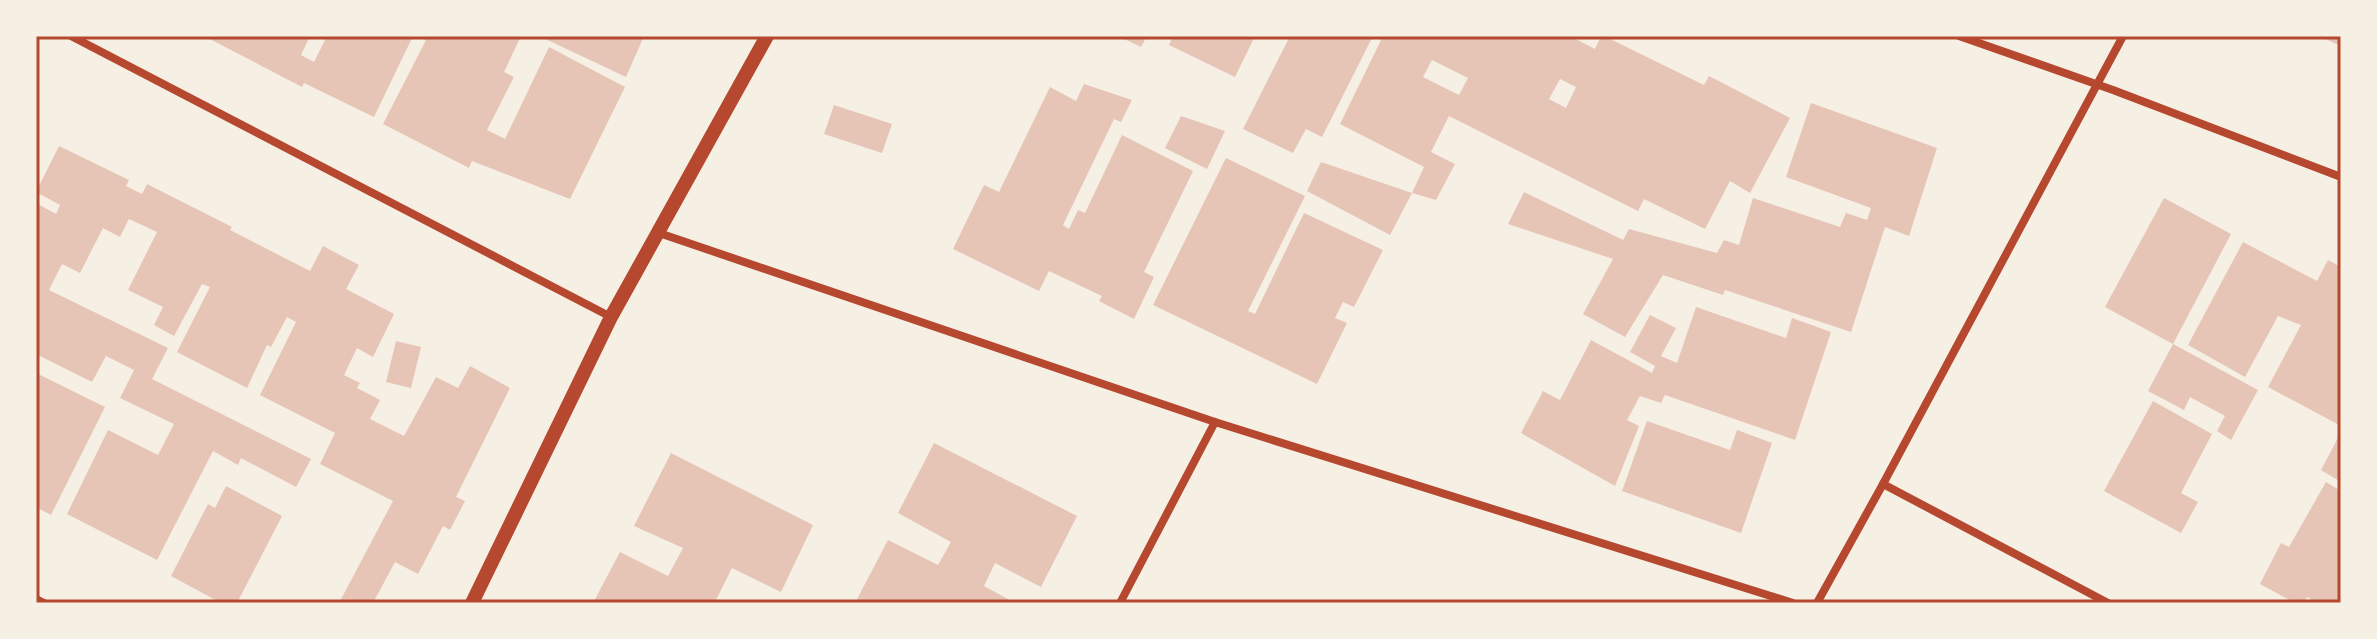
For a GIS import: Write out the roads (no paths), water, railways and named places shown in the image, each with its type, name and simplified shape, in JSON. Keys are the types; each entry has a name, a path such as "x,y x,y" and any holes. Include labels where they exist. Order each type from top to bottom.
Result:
{"street":[{"path":"71,36 611,317"},
{"path":"472,603 611,317 767,36"},
{"path":"1959,36 2095,83 2341,177"},
{"path":"1817,603 2123,36"},
{"path":"659,233 1215,422 1793,603"},
{"path":"1120,603 1215,422"},
{"path":"1883,484 2108,603"},
{"path":"36,599 44,603"}]}
